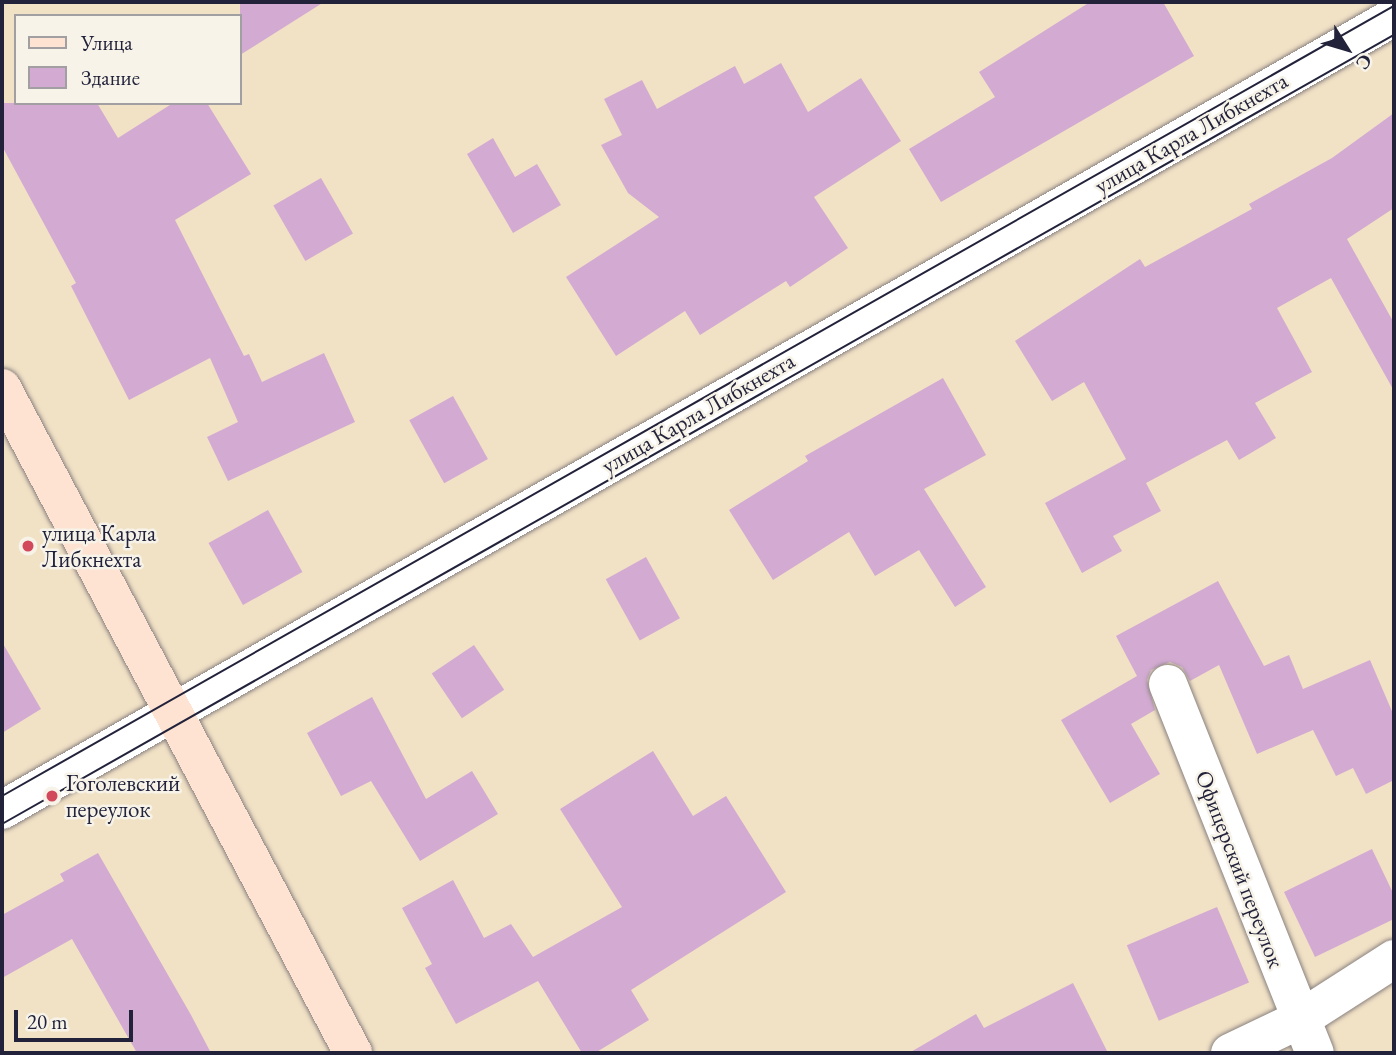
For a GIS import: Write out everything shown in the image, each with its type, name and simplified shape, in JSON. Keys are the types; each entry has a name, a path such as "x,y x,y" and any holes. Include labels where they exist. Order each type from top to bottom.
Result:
{"main road":[{"path":"2,388 171,713 353,1053"}],"street":[{"name":"улица Карла Либкнехта","path":"2,810 1394,17"},
{"name":"Офицерский переулок","path":"1168,684 1307,1037"},
{"path":"1230,1053 1307,1037 1394,959"}],"building":[{"path":"240,2 324,2 242,54"},
{"path":"1090,2 1163,2 1194,56 941,202 909,149 995,97 979,72"},
{"path":"781,63 808,112 861,78 901,141 814,197 848,248 790,287 786,281 700,335 685,311 616,356 566,277 659,217 628,193 601,145 622,135 604,99 642,80 657,109 735,66 744,84"},
{"path":"2,103 98,105 118,138 170,105 208,105 251,174 175,220 244,356 249,354 262,382 324,353 355,422 228,481 207,437 238,422 210,358 129,400 71,286 76,283 2,146"},
{"path":"1394,113 1394,208 1347,239 1394,323 1394,391 1331,278 1277,308 1312,372 1255,403 1276,438 1239,460 1227,440 1146,483 1161,511 1113,536 1122,551 1082,573 1045,503 1126,459 1084,382 1052,401 1015,341 1140,259 1145,267 1252,209 1249,204 1332,158"},
{"path":"493,138 515,177 537,164 561,205 513,233 467,154"},
{"path":"321,178 353,233 305,261 273,206"},
{"path":"943,378 986,455 924,489 986,587 955,607 919,550 875,576 849,532 773,580 729,510 808,461 805,456"},
{"path":"453,396 488,459 444,483 409,420"},
{"path":"268,510 302,572 243,605 209,543"},
{"path":"646,557 680,618 640,641 606,579"},
{"path":"1218,581 1264,666 1289,655 1303,689 1370,660 1394,716 1394,780 1366,794 1353,768 1336,776 1313,730 1257,754 1219,665 1190,681 1182,667 1170,662 1151,670 1147,680 1155,710 1131,724 1160,774 1110,803 1061,720 1137,676 1116,636"},
{"path":"2,642 41,709 2,733"},
{"path":"474,645 504,690 462,718 432,674"},
{"path":"372,697 426,799 472,771 498,814 420,861 371,781 341,796 307,733"},
{"path":"653,751 693,816 726,796 786,892 631,990 649,1020 595,1053 582,1053 538,981 456,1024 425,968 432,964 402,908 453,880 484,938 511,924 533,957 622,907 560,809"},
{"path":"1372,849 1394,895 1394,919 1315,957 1284,892"},
{"path":"98,853 211,1053 137,1053 72,939 2,978 2,915 64,881 60,874"},
{"path":"1217,907 1249,982 1159,1021 1127,945"},
{"path":"1073,983 1108,1053 909,1053 976,1014 984,1028"}],"tram line":[{"path":"2,796 1394,6"},
{"path":"2,824 1394,35"}],"place":[{"name":"улица Карла Либкнехта","path":"28,546"},
{"name":"Гоголевский переулок","path":"52,796"}]}
